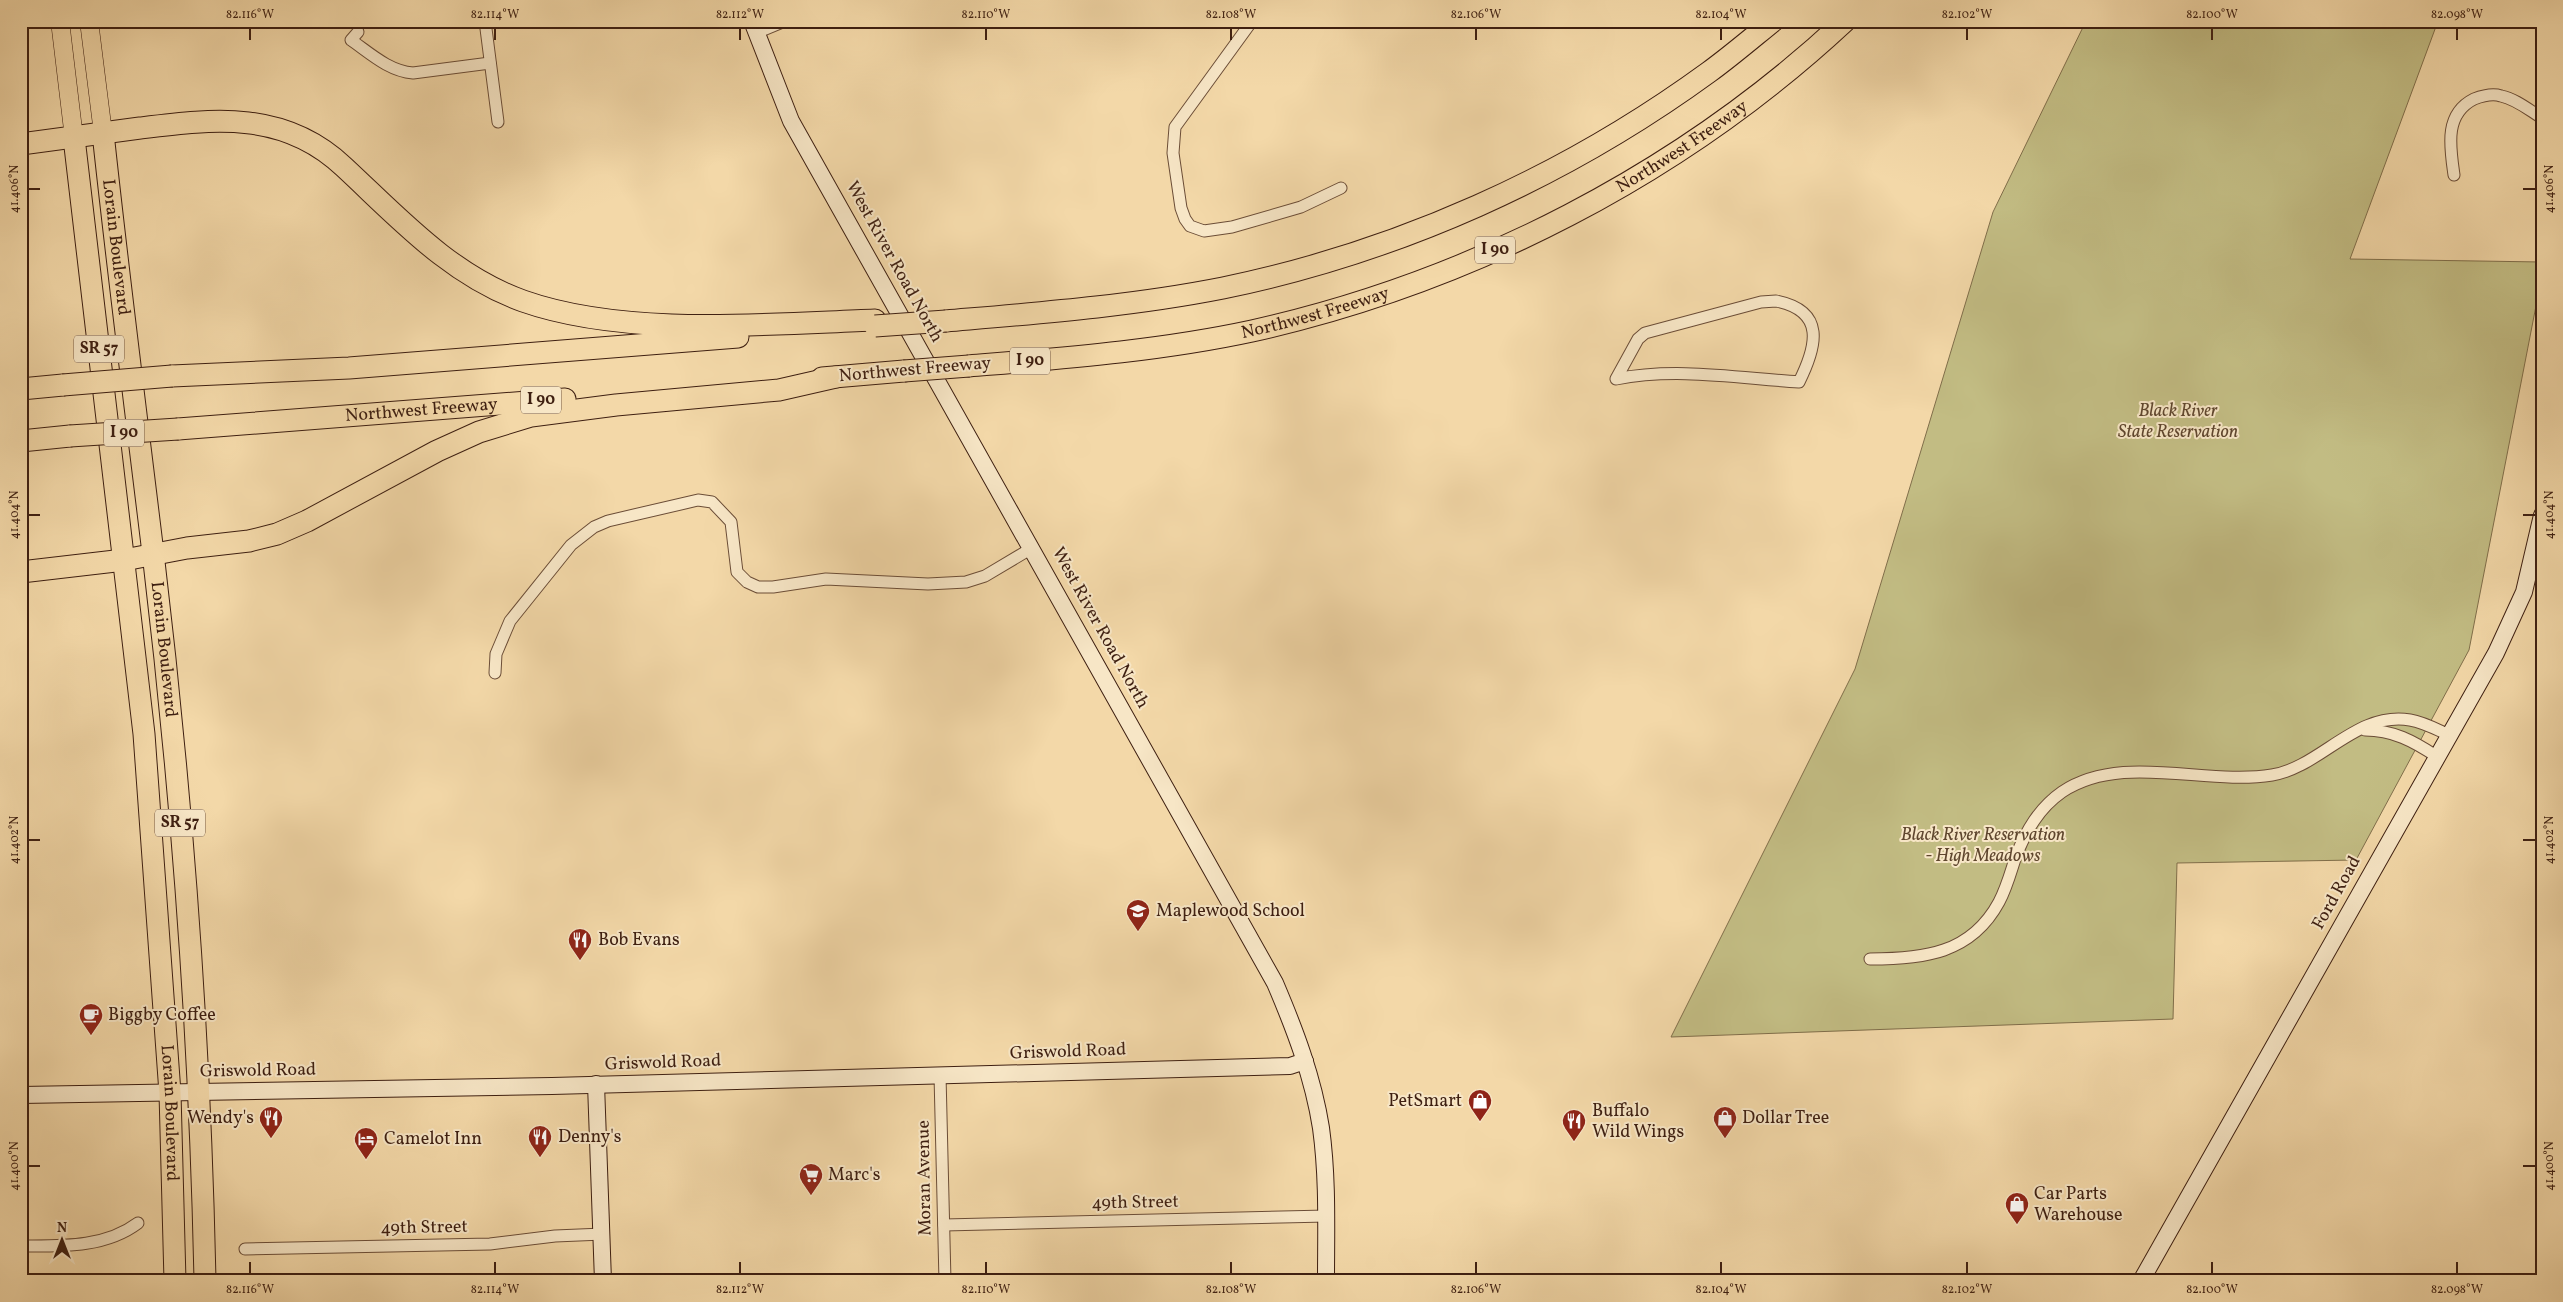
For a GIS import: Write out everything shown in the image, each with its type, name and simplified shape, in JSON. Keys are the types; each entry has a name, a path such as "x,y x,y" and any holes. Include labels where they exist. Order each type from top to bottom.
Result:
{"highway":[{"path":"21,389 172,376 349,368 875,323 1016,315 1114,305 1224,288 1333,260 1411,234 1534,179 1618,133 1711,71 1773,21"},
{"name":"Northwest Freeway","path":"21,441 836,377 1126,352 1252,331 1321,313 1452,268 1562,218 1629,182 1696,139 1772,84 1845,21"},
{"path":"21,144 226,120 254,122 291,133 316,146 342,165 386,209 453,265 505,293 551,310 599,319 673,324 875,323"},
{"name":"Lorain Boulevard","path":"103,133 153,554 181,829 199,1092 204,1281"},
{"name":"Lorain Boulevard","path":"74,138 144,743 170,1093 175,1281"},
{"path":"21,572 124,560 153,554 249,541 277,534 307,521 437,452 479,432 531,416 616,405 780,390 836,377"}],"main road":[{"name":"Lorain Boulevard","path":"60,21 74,138"},
{"name":"Lorain Boulevard","path":"89,21 103,133"}],"street":[{"path":"485,21 498,122"},
{"path":"754,27 785,21"},
{"path":"1252,21 1175,128 1173,152 1180,208 1185,219 1197,229 1213,231 1301,207 1341,188"},
{"name":"West River Road North","path":"754,27 791,121 1262,958 1292,1023 1305,1061 1321,1128 1326,1172 1326,1281"},
{"path":"358,32 351,40 386,65 402,72 413,73 490,63"},
{"path":"2454,175 2449,142 2452,127 2459,110 2472,101 2484,96 2500,95 2513,100 2542,118"},
{"path":"1776,301 1791,304 1799,309 1814,329 1813,350 1799,382 1668,372 1643,374 1616,379 1638,339 1645,332 1655,329 1761,302 1776,301"},
{"path":"495,674 496,654 510,621 571,545 594,527 633,514 698,500 712,502 731,522 736,572 747,582 758,587 774,587 826,580 928,584 966,582 985,576 1032,548"},
{"name":"Ford Road","path":"2141,1281 2436,756 2484,675 2519,607 2532,564 2542,515"},
{"path":"1870,959 1933,955 1971,937 1999,902 2021,843 2036,817 2051,800 2083,781 2113,773 2254,776 2278,774 2317,755 2358,730 2385,721 2410,720 2449,735"},
{"path":"2358,730 2395,733 2411,740 2436,756"},
{"name":"Griswold Road","path":"21,1095 596,1084 1290,1066 1305,1061"},
{"name":"Moran Avenue","path":"940,1075 945,1281"},
{"path":"596,1084 604,1281"},
{"name":"49th Street","path":"944,1225 1327,1216"},
{"path":"21,1246 101,1242 127,1231 138,1223"},
{"name":"49th Street","path":"245,1248 490,1244 555,1236 603,1234"}],"green space":[{"name":"Black River State Reservation","path":"2086,21 2438,21 2350,259 2542,262 2542,275 2469,650 2356,860 2177,863 2173,1019 1671,1037 1855,669 1993,212"}],"place":[{"name":"Maplewood School","path":"1138,932"},
{"name":"Bob Evans","path":"580,961"},
{"name":"Biggby Coffee","path":"91,1036"},
{"name":"PetSmart","path":"1480,1122"},
{"name":"Wendy's","path":"271,1139"},
{"name":"Dollar Tree","path":"1725,1139"},
{"name":"Buffalo Wild Wings","path":"1574,1142"},
{"name":"Denny's","path":"540,1158"},
{"name":"Camelot Inn","path":"366,1160"},
{"name":"Marc's","path":"811,1196"},
{"name":"Car Parts Warehouse","path":"2017,1225"}],"park label":[{"name":"Black River Reservation - High Meadows","path":"1983,845"}]}
